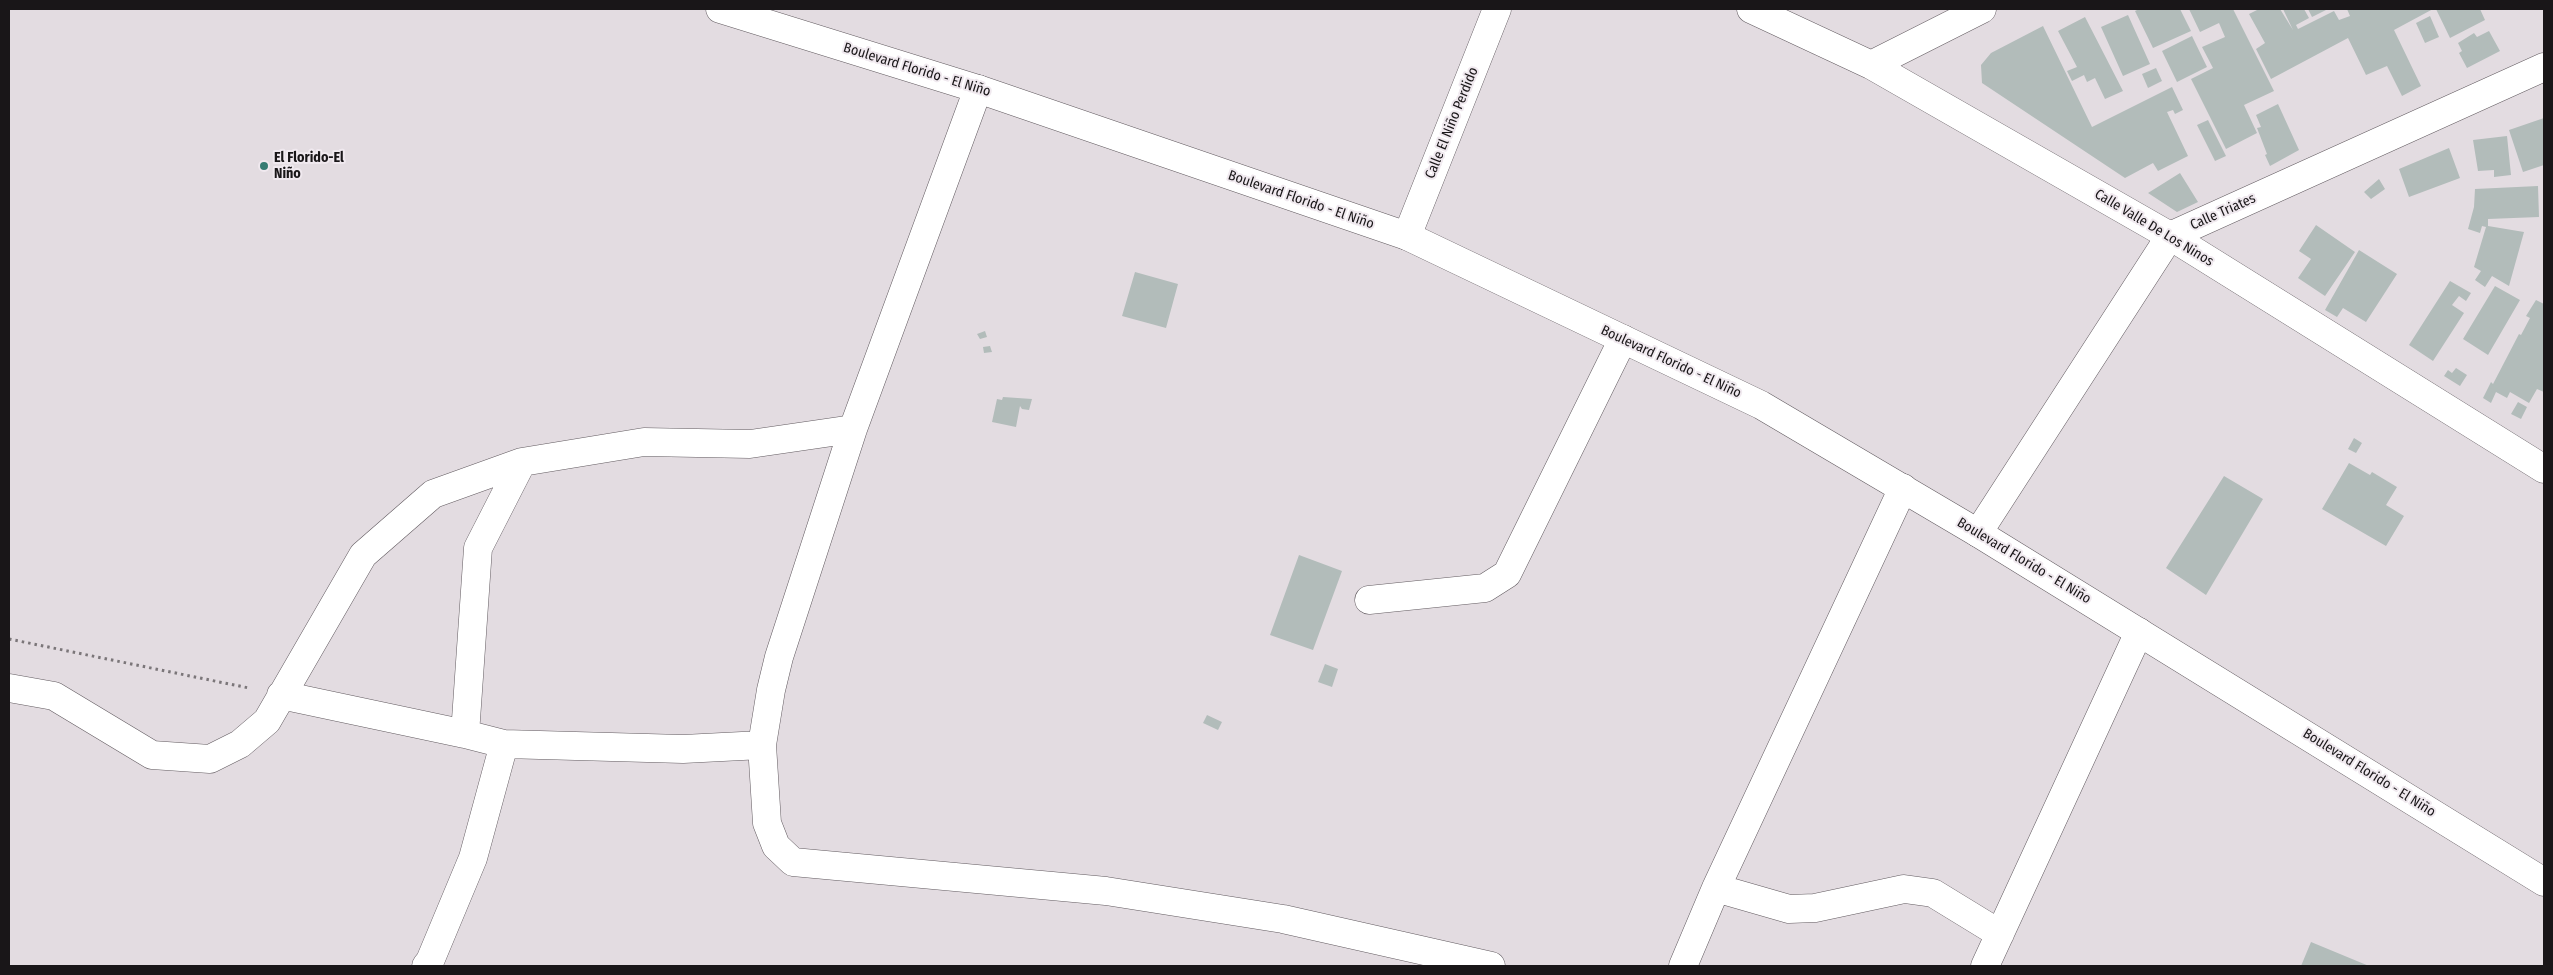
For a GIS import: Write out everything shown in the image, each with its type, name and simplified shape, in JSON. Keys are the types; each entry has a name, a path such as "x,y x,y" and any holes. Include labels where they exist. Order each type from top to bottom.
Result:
{"street":[{"name":"Boulevard Florido - El Niño","path":"720,9 978,88 1407,236 1761,405 1978,533 2544,882"},
{"name":"Calle El Niño Perdido","path":"1407,236 1497,9"},
{"name":"Calle Valle De Los Ninos","path":"1751,9 1871,65 2170,236 2544,470"},
{"path":"1871,65 1982,9"},
{"name":"Calle Triates","path":"2170,236 2544,67"},
{"path":"978,88 853,429 779,657 771,690 762,745 767,823 776,846 793,862 1106,891 1283,919 1490,966"},
{"path":"1978,533 2170,236"},
{"path":"1369,600 1485,588 1507,574 1623,339"},
{"path":"9,688 54,696 152,755 210,759 240,744 267,722 363,555 433,494 522,462 644,442 750,444 853,429"},
{"path":"465,734 478,548 522,462"},
{"path":"1683,966 1716,888 1903,488"},
{"path":"1985,966 2139,632"},
{"path":"281,695 504,744 682,748 762,745"},
{"path":"426,966 430,961 473,858 504,744"},
{"path":"1716,888 1789,909 1815,908 1904,889 1933,893 2000,934"}],"path":[{"path":"9,639 281,695"}],"building":[{"path":"2139,9 2180,9 2191,31 2153,48 2135,11"},
{"path":"2189,9 2233,9 2274,91 2244,105 2257,133 2226,149 2191,79 2213,68 2202,47 2225,37 2219,23 2200,32"},
{"path":"2259,9 2280,9 2293,30 2283,9 2304,9 2309,18 2296,25 2298,29 2334,11 2339,20 2350,16 2347,9 2433,9 2394,30 2421,86 2402,96 2387,66 2366,75 2348,38 2271,79 2256,49 2265,43 2249,14"},
{"path":"2308,9 2328,9 2312,17"},
{"path":"2436,9 2480,9 2485,20 2450,38"},
{"path":"2128,15 2150,64 2123,76 2101,27"},
{"path":"2430,16 2439,37 2425,43 2416,23"},
{"path":"2085,17 2123,91 2105,99 2095,78 2087,82 2084,75 2072,81 2067,71 2077,67 2058,31"},
{"path":"2043,26 2092,127 2172,87 2183,110 2175,114 2173,110 2167,112 2188,156 2158,171 2153,163 2125,178 1982,83 1981,65 1991,53"},
{"path":"2489,31 2500,51 2467,68 2459,53 2462,51 2458,43 2474,33 2477,37"},
{"path":"2192,36 2207,67 2177,82 2162,51"},
{"path":"2156,68 2162,81 2148,88 2142,74"},
{"path":"2278,104 2299,150 2270,166 2257,128 2261,127 2256,115"},
{"path":"2544,118 2544,165 2523,172 2509,130"},
{"path":"2208,120 2226,156 2215,161 2197,125"},
{"path":"2507,136 2511,175 2494,177 2494,170 2478,171 2473,140"},
{"path":"2449,148 2460,178 2409,197 2399,169"},
{"path":"2180,173 2198,202 2177,212 2148,193"},
{"path":"2379,179 2385,189 2371,199 2364,192"},
{"path":"2538,186 2539,217 2488,219 2488,226 2524,232 2509,286 2492,276 2485,287 2475,280 2481,271 2474,267 2486,227 2482,226 2480,233 2468,229 2474,207 2475,189"},
{"path":"2316,225 2355,252 2325,296 2298,278 2311,259 2299,251"},
{"path":"2359,250 2397,274 2366,322 2343,308 2337,317 2325,310"},
{"path":"1135,272 1178,284 1166,328 1122,316"},
{"path":"2450,281 2471,293 2466,301 2459,296 2452,305 2464,313 2433,361 2409,345"},
{"path":"2495,286 2520,300 2488,355 2463,339"},
{"path":"2536,300 2544,304 2544,392 2537,389 2529,403 2510,392 2507,398 2496,392 2491,403 2483,398 2491,382 2493,384 2519,334 2521,335 2530,318 2526,316"},
{"path":"985,331 987,337 980,339 977,334"},
{"path":"990,346 992,352 984,353 983,347"},
{"path":"2456,368 2467,375 2460,386 2444,376 2448,370 2452,373"},
{"path":"1003,397 1032,399 1029,410 1022,409 1020,406 1016,427 992,422 997,399 1002,400"},
{"path":"2518,402 2527,407 2521,419 2511,414"},
{"path":"2354,438 2362,443 2356,453 2348,449"},
{"path":"2349,463 2370,475 2372,472 2397,487 2386,505 2404,516 2386,546 2322,509"},
{"path":"2224,476 2263,499 2206,595 2166,568"},
{"path":"1299,555 1342,571 1313,650 1270,635"},
{"path":"1325,664 1338,669 1332,687 1318,682"},
{"path":"1207,715 1222,722 1218,730 1203,723"},
{"path":"2311,942 2369,966 2301,966"}],"place":[{"name":"El Florido-El Niño","path":"264,166"}]}
